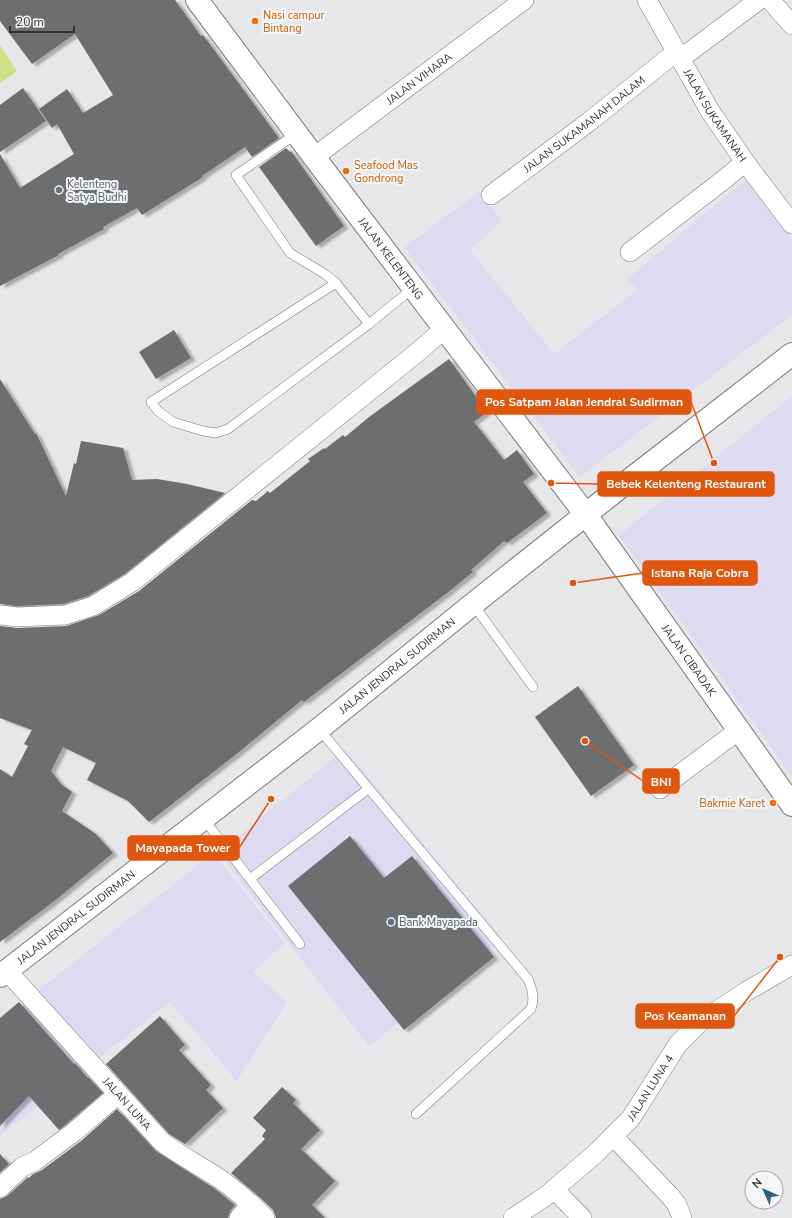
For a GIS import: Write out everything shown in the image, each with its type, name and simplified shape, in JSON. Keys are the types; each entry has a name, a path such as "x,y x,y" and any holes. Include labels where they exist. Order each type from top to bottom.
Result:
{"main road":[{"name":"JALAN KELENTENG","path":"197,0 296,134 586,515"},
{"name":"JALAN JENDRAL SUDIRMAN","path":"3,974 319,729 473,604 788,359"},
{"name":"JALAN CIBADAK","path":"586,515 792,805"}],"street":[{"name":"JALAN VIHARA","path":"314,157 524,0"},
{"name":"JALAN SUKAMANAH","path":"647,0 710,111 745,162 792,224"},
{"name":"JALAN SUKAMANAH DALAM","path":"491,195 678,56 758,0"},
{"path":"770,0 792,25"},
{"path":"630,252 745,162"},
{"path":"0,615 17,617 65,615 93,606 132,582 419,351 444,329"},
{"path":"660,790 739,730"},
{"name":"JALAN LUNA 4","path":"513,1218 554,1189 595,1154 631,1118 678,1044 700,1022 747,991 792,965"},
{"name":"JALAN LUNA","path":"3,974 162,1142 220,1179 245,1211 264,1218"},
{"path":"0,1188 22,1167 35,1161 74,1132 118,1094"},
{"path":"613,1136 671,1197 677,1205 682,1218"},
{"path":"554,1189 582,1218"}],"lane":[{"path":"296,134 236,175 290,253 336,282 370,324"},
{"path":"336,282 151,402 172,422 203,431 216,433 228,429 370,324 413,288"},
{"path":"473,604 533,687"},
{"path":"319,729 528,979 531,986 533,995 533,1004 531,1009 416,1114"},
{"path":"250,879 368,789"},
{"path":"203,818 300,944"}],"shaded area":[{"path":"753,173 792,242 792,315 580,477 404,247 479,192 502,221 470,250 554,354 638,289 626,280"},
{"path":"792,396 792,776 619,535"},
{"path":"345,749 503,940 369,1046 218,853"},
{"path":"213,853 285,943 253,972 287,1002 237,1081 170,1002 0,1136 0,1020"}],"green space":[{"path":"0,45 17,71 0,83"}],"building":[{"path":"0,0 175,0 201,36 203,35 279,138 252,157 245,147 202,176 203,177 142,215 137,208 103,227 104,229 58,254 59,255 0,286 0,154 20,188 74,154 57,124 52,128 39,109 67,89 83,113 113,95 75,34 32,64 0,21"},
{"path":"23,88 46,121 0,152 0,105"},
{"path":"286,148 290,152 291,151 344,226 316,246 259,167"},
{"path":"174,330 191,358 156,379 139,352"},
{"path":"449,359 487,412 474,422 504,460 517,450 534,474 523,482 547,513 507,543 504,541 471,570 473,572 447,593 304,702 302,700 234,756 149,822 128,801 87,780 96,763 63,747 51,771 61,784 72,792 62,811 96,834 113,853 57,899 0,942 0,769 12,777 28,746 24,744 32,730 0,718 0,626 17,628 66,626 99,615 139,591 252,500 256,501 268,491 270,493 310,461 308,459 324,448 325,449 343,435 345,437 369,417"},
{"path":"0,379 35,434 36,433 66,496 74,463 76,464 81,441 123,448 132,480 157,479 225,493 126,573 88,596 63,604 17,606 0,604"},
{"path":"578,686 634,765 591,796 535,717"},
{"name":"Bank Mayapada","path":"350,836 384,878 412,856 494,957 404,1030 288,886"},
{"path":"19,1002 74,1064 75,1063 103,1093 59,1130 29,1096 0,1126 0,1018"},
{"path":"160,1016 185,1045 179,1050 211,1085 206,1090 223,1108 185,1144 169,1134 106,1064"},
{"path":"282,1087 296,1100 293,1103 320,1130 301,1149 335,1181 312,1205 325,1218 276,1218 273,1210 231,1173 265,1139 262,1136 266,1130 253,1118"},
{"path":"117,1109 156,1151 214,1188 235,1205 230,1211 228,1218 0,1218 0,1199 7,1196 28,1177 29,1178 33,1174 42,1170 81,1141"},
{"path":"0,1154 9,1164 0,1173"}],"place":[{"name":"Nasi campur Bintang","path":"255,21"},
{"name":"Seafood Mas Gondrong","path":"346,171"},
{"name":"Kelenteng Satya Budhi","path":"59,190"},
{"name":"Pos Satpam Jalan Jendral Sudirman","path":"714,463"},
{"name":"Bebek Kelenteng Restaurant","path":"551,483"},
{"name":"Istana Raja Cobra","path":"573,583"},
{"name":"BNI","path":"585,741"},
{"name":"Mayapada Tower","path":"271,799"},
{"name":"Bakmie Karet","path":"773,803"},
{"name":"Bank Mayapada","path":"391,922"},
{"name":"Pos Keamanan","path":"780,957"}]}
